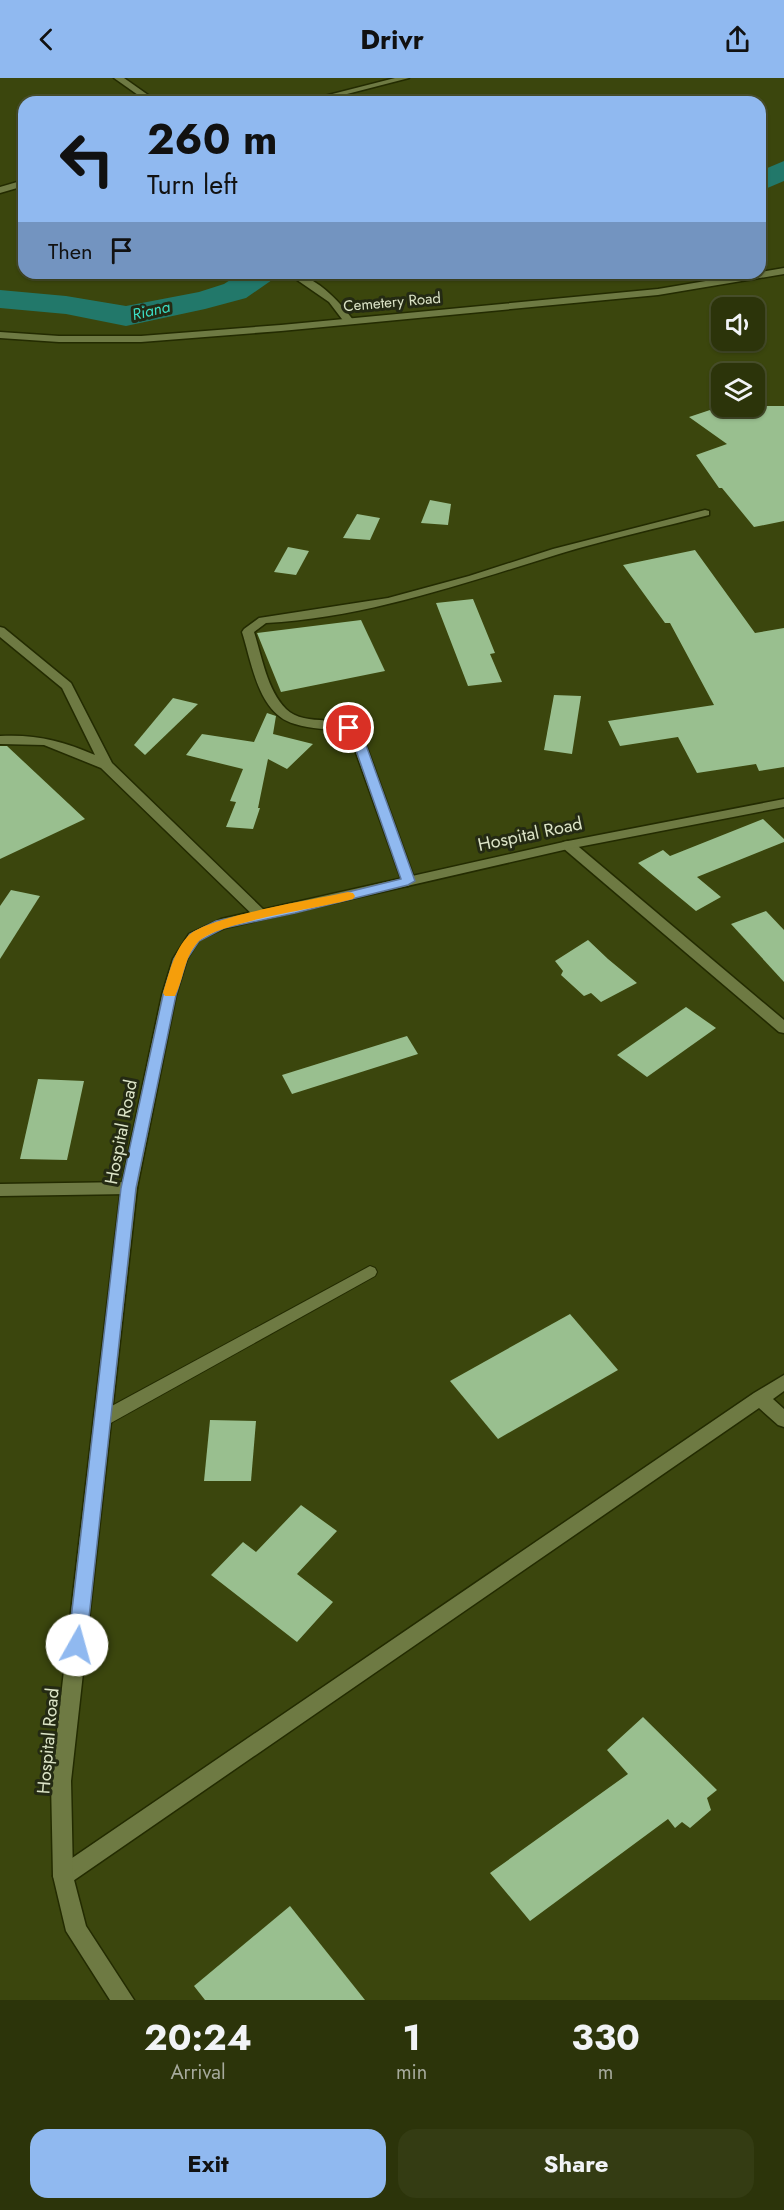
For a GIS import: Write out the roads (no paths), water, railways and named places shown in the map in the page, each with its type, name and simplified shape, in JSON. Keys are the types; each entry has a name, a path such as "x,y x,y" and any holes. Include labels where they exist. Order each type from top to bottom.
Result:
{"street":[{"path":"118,78 145,96"},
{"path":"330,96 405,78"},
{"path":"0,190 18,185"},
{"name":"Cemetery Road","path":"766,274 784,271"},
{"path":"301,279 332,300 349,321"},
{"name":"Cemetery Road","path":"0,335 59,339 141,339 647,293 734,279"},
{"path":"408,881 357,734 349,728 297,721 282,713 267,693 248,632 256,622 264,618 276,620 389,602 557,551 705,513"},
{"path":"0,631 67,686 106,765 261,915"},
{"path":"0,740 22,738 49,740 106,765"},
{"name":"Hospital Road","path":"123,2000 77,1931 63,1876 61,1781 129,1188 169,995 180,959 194,937 221,924 295,909 568,845 784,803"},
{"path":"568,845 784,1028"},
{"path":"0,1190 129,1188"},
{"path":"63,1876 784,1382"},
{"path":"760,1398 784,1420"}],"lane":[{"path":"103,1419 370,1272"}],"waterway":[{"name":"Riana","path":"766,179 784,170"},
{"name":"Riana","path":"0,299 66,305 126,316 205,300 235,291 252,279"}]}
